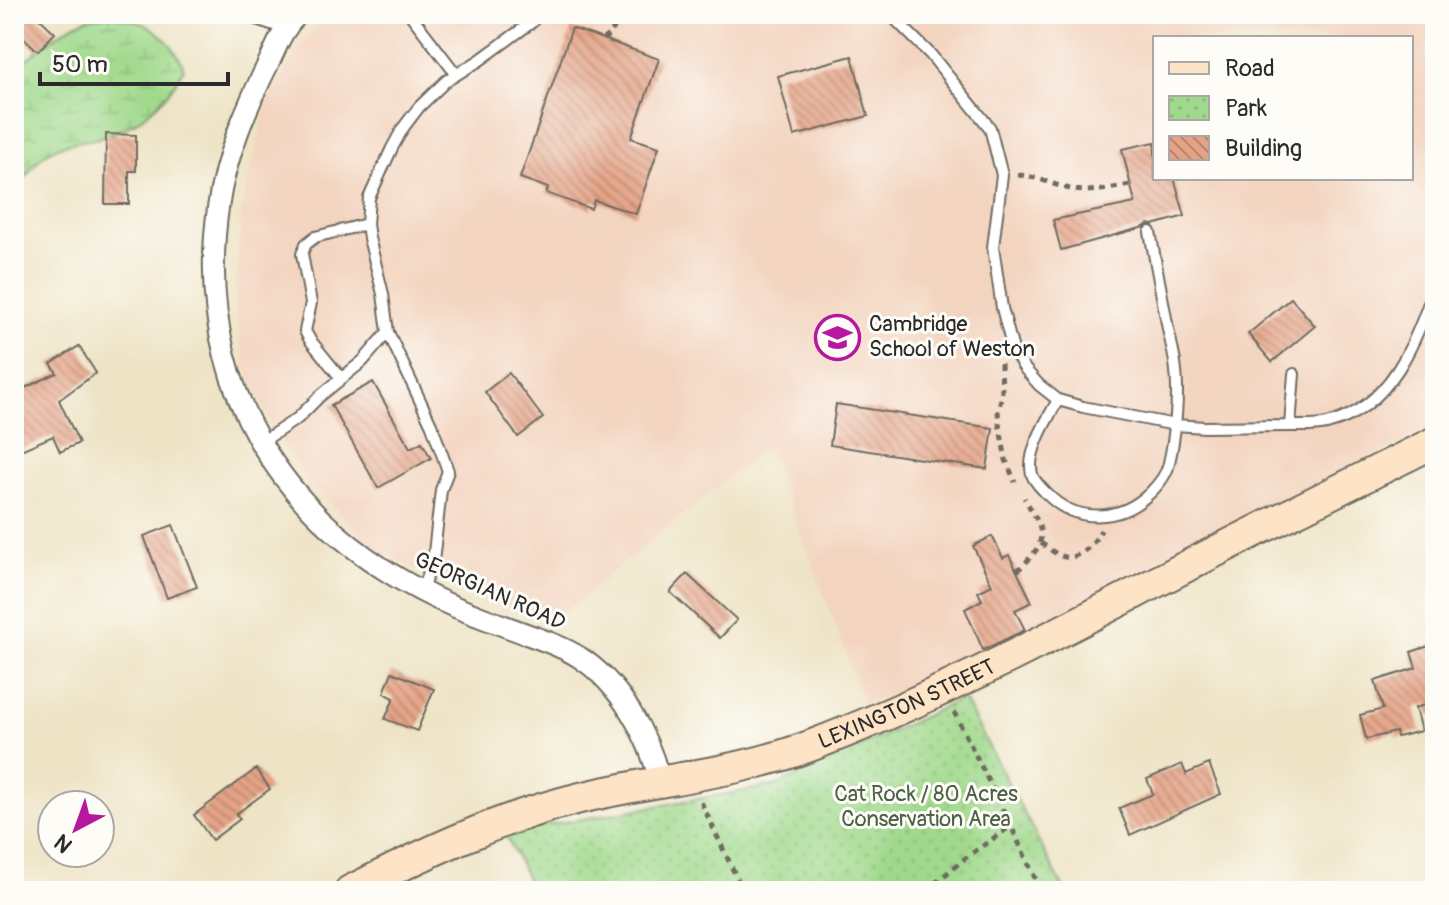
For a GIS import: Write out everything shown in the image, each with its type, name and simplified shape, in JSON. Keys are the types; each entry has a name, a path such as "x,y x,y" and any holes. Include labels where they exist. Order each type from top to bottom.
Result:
{"street":[{"path":"257,14 293,19"},
{"name":"GEORGIAN ROAD","path":"293,19 254,91 229,156 219,200 214,247 214,283 222,345 239,397 260,443 299,497 333,532 365,556 421,591 553,644 588,664 610,685 629,710 674,778"},
{"name":"LEXINGTON STREET","path":"350,891 434,850 512,818 580,798 743,767 858,727 1007,659 1435,442"}],"lane":[{"path":"410,14 456,74"},
{"path":"421,591 433,562 441,490 448,471 432,426 388,332 367,224 369,198 392,148 419,107 456,74 532,22 537,14"},
{"path":"890,14 931,55 990,128 1002,175 993,247 1002,308 1013,350 1039,385 1058,400 1175,425 1325,425 1370,401 1389,382 1405,361 1432,308 1435,286"},
{"path":"341,378 307,335 305,326 311,303 302,259 303,249 319,235 367,224"},
{"path":"1058,400 1031,458 1032,474 1053,501 1081,515 1100,516 1124,510 1142,500 1158,485 1169,466 1175,425 1176,371 1150,232"},
{"path":"260,443 298,418 363,361 388,332"},
{"path":"1290,426 1294,374"}],"path":[{"path":"603,39 624,14"},
{"path":"1002,175 1026,176 1072,190 1130,185"},
{"path":"1041,543 1064,557 1073,557 1097,539 1101,532 1100,516"},
{"path":"943,689 1041,891"},
{"path":"674,778 743,891"},
{"path":"926,891 1011,826"}],"shaded area":[{"name":"Cambridge School of Weston","path":"329,14 1435,14 1435,426 1026,632 865,705 768,445 557,618 469,596 374,548 312,486 272,428 246,370 235,305 241,213 266,104 295,52"}],"green space":[{"path":"112,15 142,23 156,31 175,51 184,69 159,103 137,121 112,134 64,145 44,155 31,168 14,195 14,70 68,28 87,19"},
{"name":"Cat Rock / 80 Acres Conservation Area","path":"963,698 1065,891 533,891 506,835 519,830 778,785"}],"building":[{"path":"14,14 35,14 55,33 38,51 14,29"},
{"path":"572,28 659,59 631,138 659,147 636,214 594,200 591,209 546,193 548,188 520,178"},
{"path":"852,56 868,116 794,136 778,76"},
{"path":"106,134 136,135 136,171 129,171 129,204 105,204"},
{"path":"1153,142 1153,180 1175,180 1185,216 1061,250 1053,220 1135,203 1122,149"},
{"path":"1291,298 1315,326 1272,362 1248,334"},
{"path":"79,346 96,373 59,400 79,443 60,452 53,436 14,453 14,393 57,373 51,364"},
{"path":"509,373 543,418 518,437 485,392"},
{"path":"373,382 410,448 422,442 431,458 378,488 331,405"},
{"path":"836,404 993,428 987,469 830,445"},
{"path":"173,525 197,587 167,598 144,536"},
{"path":"992,536 1003,558 1009,555 1032,602 1015,610 1025,630 983,650 965,609 982,600 978,592 992,585 973,546"},
{"path":"687,574 737,620 720,638 670,592"},
{"path":"1435,644 1435,714 1430,715 1427,704 1415,708 1421,731 1397,737 1396,732 1366,739 1360,715 1383,709 1375,681 1416,668 1411,652"},
{"path":"392,672 434,689 417,731 385,719 394,698 384,693"},
{"path":"1182,764 1186,774 1209,764 1221,794 1130,835 1119,808 1153,794 1147,779"},
{"path":"256,769 270,789 236,814 240,819 212,840 194,815"}],"place":[{"name":"Cambridge School of Weston","path":"838,337"}]}
